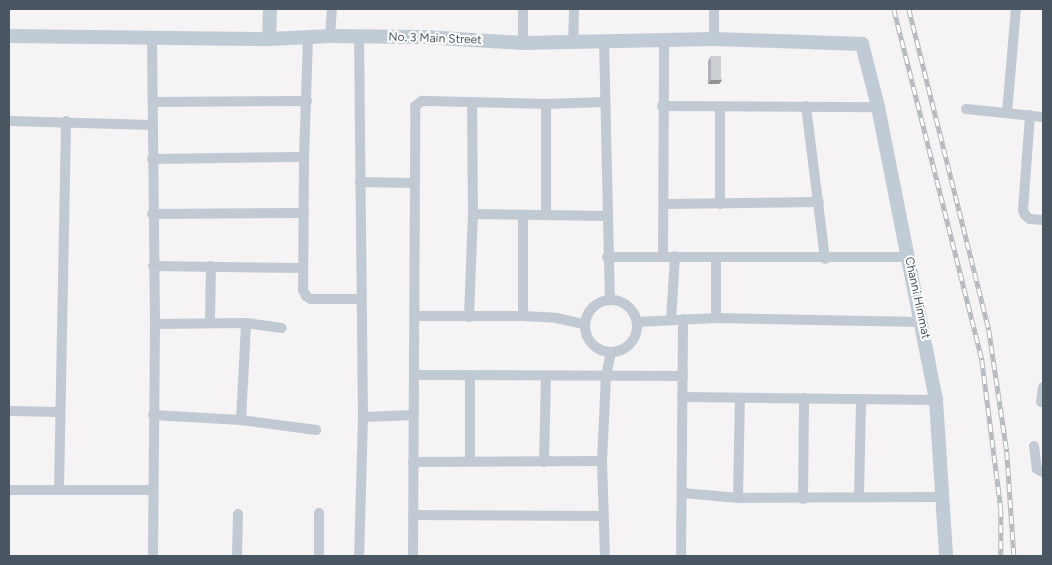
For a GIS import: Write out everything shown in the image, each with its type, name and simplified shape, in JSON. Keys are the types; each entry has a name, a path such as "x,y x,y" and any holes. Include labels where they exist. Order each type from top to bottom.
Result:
{"street":[{"path":"269,39 270,9"},
{"path":"330,36 332,9"},
{"path":"523,43 524,9"},
{"path":"573,42 574,9"},
{"path":"714,9 714,40"},
{"path":"1007,113 1016,9"},
{"name":"No. 3 Main Street","path":"9,36 269,39 330,36 425,37 523,43 604,40 714,40 862,44"},
{"path":"152,37 154,102 152,214 155,324 152,490 153,556"},
{"path":"359,37 360,299 363,417 359,556"},
{"path":"308,38 304,156 303,290 311,300 360,299"},
{"path":"604,40 606,216 610,299"},
{"path":"663,256 662,106 664,40"},
{"name":"Channi Himmat","path":"862,44 878,107 936,400 946,556"},
{"path":"154,102 307,101"},
{"path":"413,556 416,316 415,106 422,101 546,104 604,102"},
{"path":"469,317 473,214 472,103"},
{"path":"546,104 546,214"},
{"path":"662,106 878,107"},
{"path":"806,106 819,202 824,258"},
{"path":"720,107 720,204"},
{"path":"966,109 1043,117"},
{"path":"1030,115 1023,210 1030,219 1043,220"},
{"path":"9,121 66,121 153,125"},
{"path":"59,489 66,121"},
{"path":"152,159 304,156"},
{"path":"360,182 415,183"},
{"path":"664,204 819,202"},
{"path":"152,214 304,213"},
{"path":"473,214 606,216"},
{"path":"523,215 523,316"},
{"path":"671,320 675,256"},
{"path":"607,257 908,257"},
{"path":"716,258 716,318"},
{"path":"153,266 303,268"},
{"path":"210,322 211,266"},
{"path":"610,299 618,300 631,308 637,322 635,337 626,348 611,352 597,349 587,338 584,324 590,310 602,301 610,299"},
{"path":"416,316 523,316 556,318 584,324"},
{"path":"637,322 716,318 922,322"},
{"path":"681,556 683,319"},
{"path":"155,324 246,323 282,328"},
{"path":"241,420 246,323"},
{"path":"605,556 602,461 606,376 611,352"},
{"path":"414,375 546,377 683,376"},
{"path":"470,375 470,460"},
{"path":"544,462 546,377"},
{"path":"1041,402 1043,387"},
{"path":"682,397 936,400"},
{"path":"738,498 740,398"},
{"path":"803,498 804,398"},
{"path":"859,497 860,399"},
{"path":"9,411 59,412"},
{"path":"153,415 241,420 316,430"},
{"path":"363,417 414,415"},
{"path":"1034,446 1037,469 1043,472"},
{"path":"413,462 470,460 602,461"},
{"path":"9,490 152,490"},
{"path":"683,493 738,498 942,497"},
{"path":"319,513 319,556"},
{"path":"237,556 238,514"},
{"path":"413,515 604,516"}],"building":[{"path":"711,56 721,56 721,80 711,80"}],"railway":[{"path":"894,9 982,360 1001,509 1001,556"},
{"path":"909,9 989,330 1007,452 1014,556"}]}
